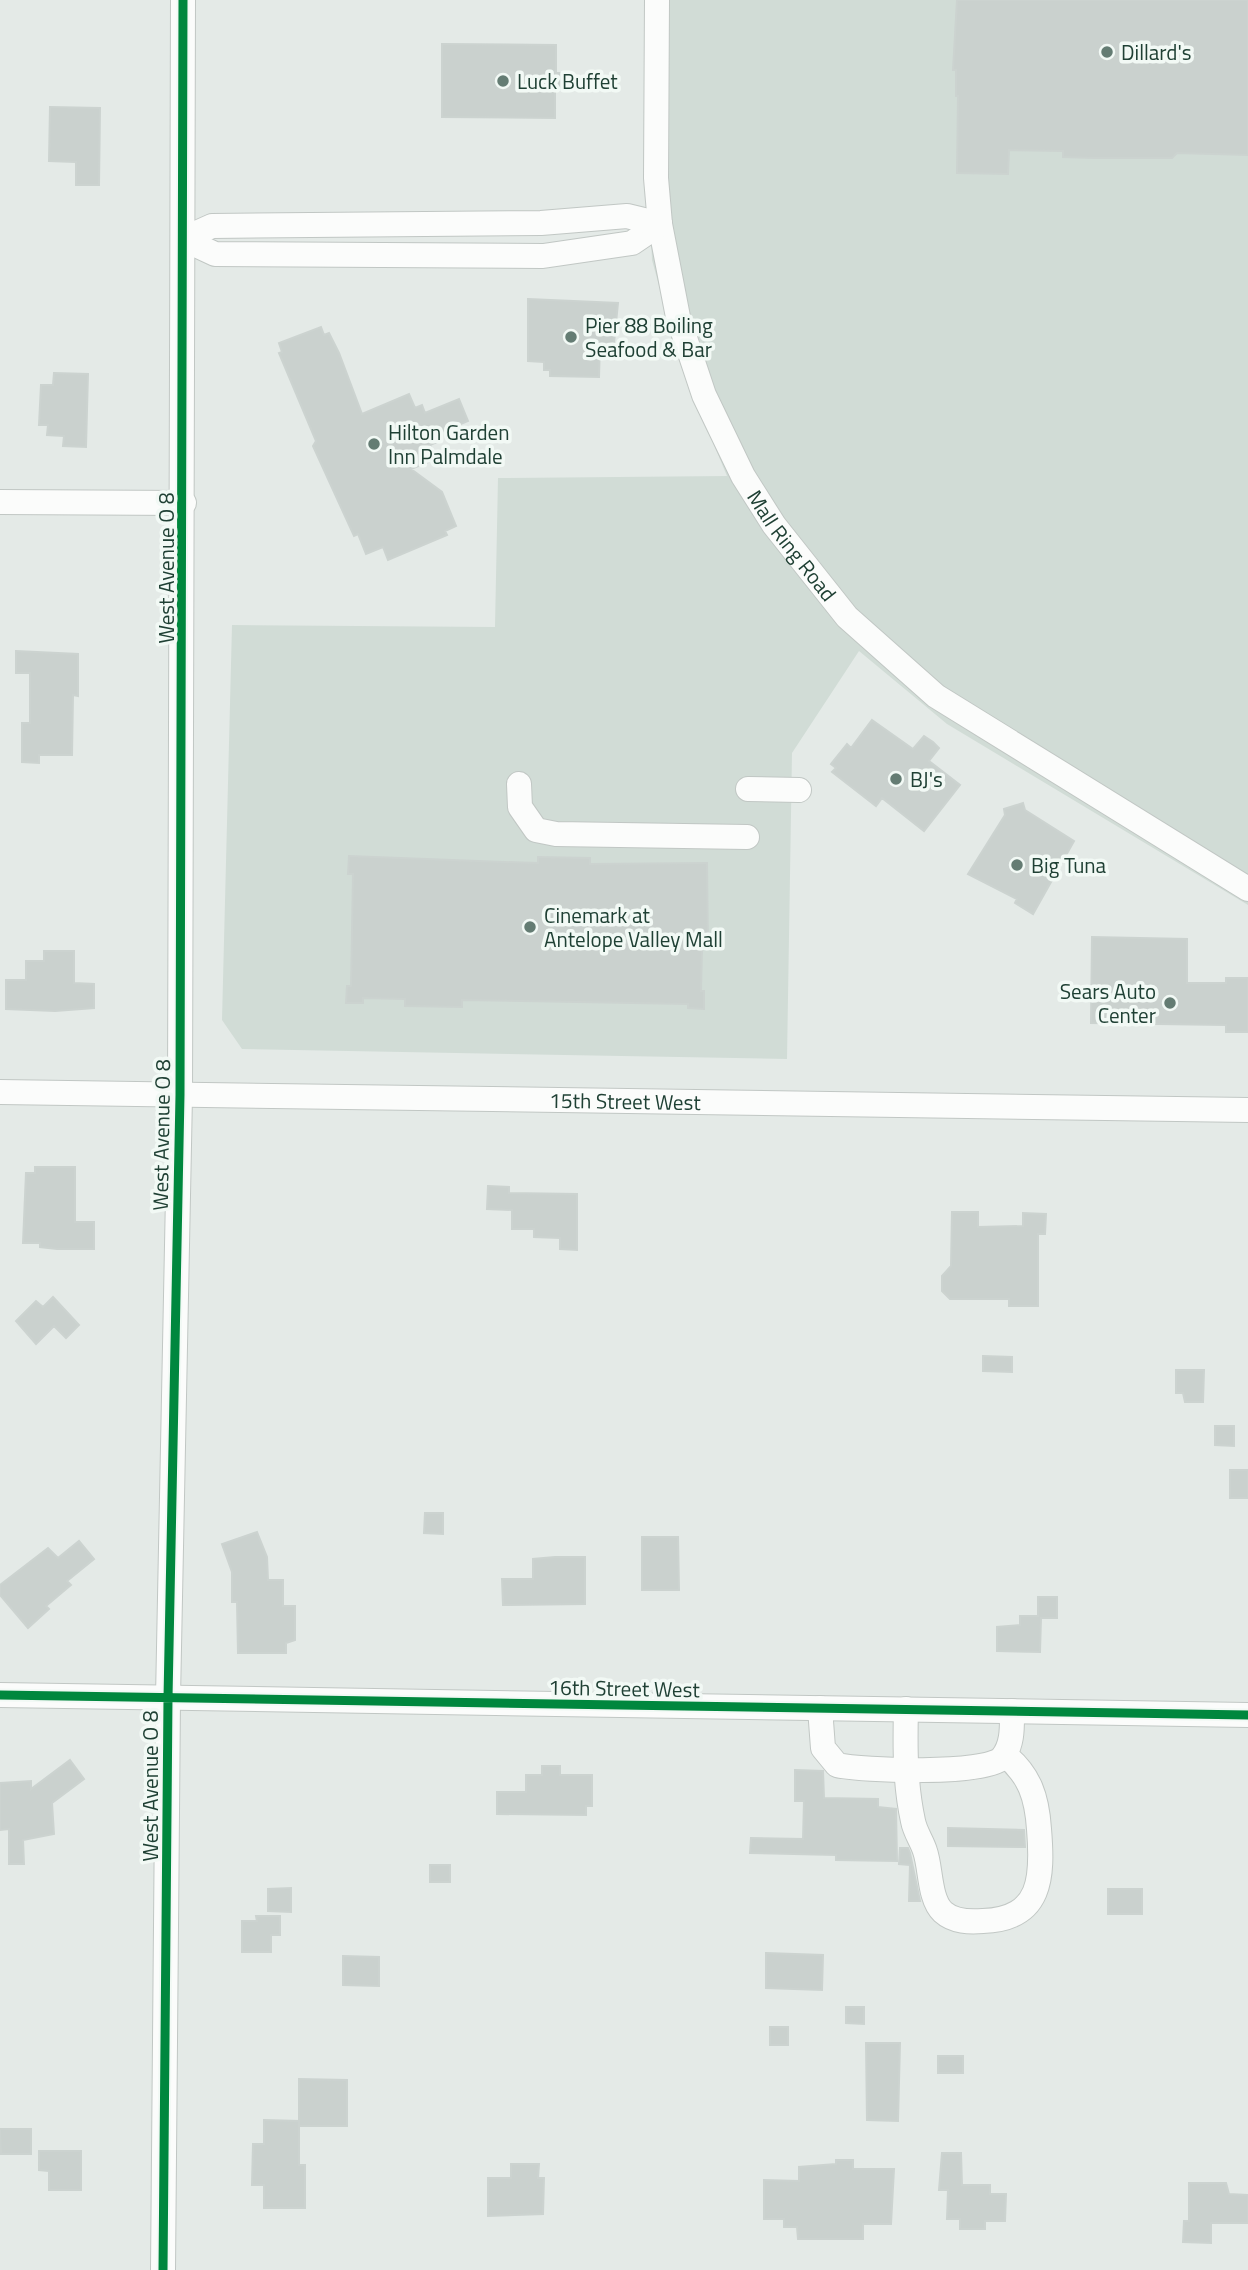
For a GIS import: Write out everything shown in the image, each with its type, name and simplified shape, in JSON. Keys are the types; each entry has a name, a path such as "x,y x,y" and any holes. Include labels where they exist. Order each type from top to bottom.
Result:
{"street":[{"name":"West Avenue O 8","path":"163,2270 168,1698 180,1095 184,503 183,0"},
{"name":"Mall Ring Road","path":"657,0 656,178 660,224 678,317 704,396 743,476 774,525 847,617 936,696 1248,889"},
{"path":"183,239 215,254 323,252 543,256 632,243 660,224"},
{"path":"0,502 184,503"},
{"path":"519,784 520,807 536,830 556,834 747,837"},
{"path":"748,789 799,790"},
{"name":"15th Street West","path":"0,1092 1248,1110"},
{"name":"16th Street West","path":"0,1695 1248,1716"},
{"path":"820,1708 823,1748 837,1765 905,1768 983,1768 1004,1755 1011,1741 1012,1711"},
{"path":"906,1710 905,1768 913,1821 925,1850 941,1911 963,1921 1004,1920 1019,1915 1032,1899 1040,1879 1038,1813 1030,1785 1017,1765 1004,1755"}],"shaded area":[{"path":"646,0 1248,0 1248,905 947,724 859,651 792,753 787,1059 242,1049 222,1020 232,625 495,627 498,478 727,476 681,366 652,260 644,82"}],"building":[{"path":"957,0 1248,0 1248,155 1177,153 1172,158 1094,158 1063,157 1063,151 1009,150 1008,174 957,173 958,96 956,70 953,70"},
{"name":"Luck Buffet","path":"442,44 556,45 556,73 564,73 564,89 555,89 555,118 442,117"},
{"path":"50,107 100,108 99,185 76,185 76,162 49,161"},
{"name":"Pier 88 Boiling Seafood & Bar","path":"528,299 618,303 614,343 600,343 599,377 550,376 550,370 544,370 544,362 528,361"},
{"name":"Hilton Garden Inn Palmdale","path":"321,327 324,335 329,333 339,353 362,414 409,394 415,408 422,405 425,413 459,399 468,421 434,435 437,442 430,445 436,459 411,469 442,492 456,526 445,531 447,535 388,560 383,547 366,554 358,534 354,536 313,446 316,441 279,353 282,352 279,343"},
{"path":"54,373 88,374 86,447 63,446 64,436 47,435 48,425 39,425 41,385 53,385"},
{"path":"16,651 78,654 78,696 73,695 72,755 39,755 39,763 22,762 22,723 30,723 30,673 16,673"},
{"name":"BJ's","path":"872,720 913,749 924,736 933,742 939,748 929,761 960,785 924,831 882,798 876,806 832,772 836,768 831,764 847,744 851,748"},
{"name":"Big Tuna","path":"1023,803 1025,810 1074,841 1033,914 1015,903 1017,899 968,874 1005,815 1004,809"},
{"name":"Cinemark at Antelope Valley Mall","path":"349,856 538,863 538,857 590,858 590,864 707,863 708,949 702,949 701,991 704,991 704,1009 688,1008 688,1004 462,1000 462,1007 405,1006 405,999 363,998 363,1003 346,1003 347,986 351,986 353,874 348,874"},
{"name":"Sears Auto Center","path":"1092,937 1187,939 1187,983 1226,983 1226,978 1248,978 1248,1032 1226,1032 1226,1025 1091,1023"},
{"path":"44,951 74,951 74,983 94,984 94,1008 55,1011 6,1009 6,980 26,980 26,961 44,961"},
{"path":"35,1167 75,1167 75,1222 94,1222 94,1249 57,1249 40,1247 40,1243 23,1243 26,1173 35,1173"},
{"path":"488,1186 509,1187 509,1193 577,1194 577,1250 560,1249 560,1238 534,1237 534,1229 512,1229 512,1210 487,1209"},
{"path":"952,1212 978,1212 978,1227 1023,1226 1023,1213 1046,1214 1045,1234 1038,1234 1038,1306 1009,1306 1009,1299 950,1299 942,1291 942,1276 951,1266"},
{"path":"53,1297 79,1325 66,1338 54,1326 36,1344 16,1321 36,1301 43,1307"},
{"path":"983,1356 1012,1357 1012,1372 983,1371"},
{"path":"1176,1370 1204,1370 1203,1402 1185,1402 1183,1393 1176,1393"},
{"path":"1215,1426 1234,1426 1234,1446 1215,1445"},
{"path":"1230,1470 1248,1470 1248,1498 1230,1498"},
{"path":"425,1513 443,1513 443,1534 424,1533"},
{"path":"257,1532 267,1557 268,1580 283,1580 283,1606 295,1606 295,1640 286,1643 286,1653 238,1653 237,1602 232,1602 232,1572 222,1544"},
{"path":"642,1537 678,1537 679,1590 642,1590"},
{"path":"79,1541 94,1559 67,1581 71,1585 46,1606 49,1609 28,1628 0,1595 0,1585 48,1548 58,1558"},
{"path":"585,1557 585,1604 503,1605 502,1579 533,1579 533,1559"},
{"path":"1038,1597 1057,1597 1057,1618 1041,1618 1040,1652 997,1651 997,1627 1020,1625 1020,1616 1038,1616"},
{"path":"70,1760 84,1779 52,1803 54,1834 23,1840 24,1864 9,1864 9,1829 0,1830 0,1783 31,1781 31,1789"},
{"path":"542,1766 560,1766 560,1775 592,1775 592,1806 586,1806 586,1815 497,1814 497,1792 526,1792 526,1775 542,1775"},
{"path":"795,1770 823,1771 824,1798 878,1799 878,1807 896,1809 897,1861 836,1860 836,1855 750,1853 751,1838 803,1839 804,1801 795,1801"},
{"path":"948,1828 1024,1830 1025,1847 948,1846"},
{"path":"900,1848 908,1848 910,1853 920,1901 909,1901 910,1865 899,1864"},
{"path":"430,1865 450,1865 450,1882 430,1882"},
{"path":"291,1888 291,1912 268,1911 268,1889"},
{"path":"1108,1889 1142,1889 1142,1914 1108,1914"},
{"path":"256,1916 280,1916 280,1935 271,1935 271,1952 242,1952 242,1921 257,1921"},
{"path":"766,1953 823,1955 822,1990 766,1988"},
{"path":"343,1956 379,1957 379,1986 343,1985"},
{"path":"846,2007 864,2007 864,2024 846,2023"},
{"path":"770,2027 788,2027 788,2045 770,2045"},
{"path":"866,2043 900,2043 898,2121 867,2120"},
{"path":"938,2056 963,2056 963,2073 938,2073"},
{"path":"299,2079 347,2080 347,2126 299,2126"},
{"path":"264,2120 299,2121 299,2165 305,2165 305,2208 264,2208 264,2185 252,2185 253,2144 264,2144"},
{"path":"0,2129 31,2129 31,2154 1,2154"},
{"path":"39,2151 81,2151 81,2190 49,2190 49,2171 39,2170"},
{"path":"942,2153 961,2153 962,2185 990,2185 990,2194 1006,2194 1005,2221 985,2221 985,2229 960,2229 960,2219 947,2219 948,2190 939,2190"},
{"path":"836,2160 853,2160 853,2169 894,2169 891,2224 863,2224 863,2239 798,2239 797,2227 784,2227 784,2219 764,2219 764,2180 799,2181 799,2167 836,2164"},
{"path":"511,2164 539,2164 538,2178 544,2178 543,2214 488,2216 488,2178 511,2178"},
{"path":"1189,2183 1226,2183 1229,2194 1248,2195 1248,2223 1211,2223 1211,2243 1183,2242 1184,2221 1189,2221"}],"cycle path":[{"path":"163,2270 168,1698 180,1095 183,0"},
{"path":"0,1695 1248,1715"}],"place":[{"name":"Dillard's","path":"1107,52"},
{"name":"Luck Buffet","path":"503,81"},
{"name":"Pier 88 Boiling Seafood & Bar","path":"571,337"},
{"name":"Hilton Garden Inn Palmdale","path":"374,444"},
{"name":"BJ's","path":"896,779"},
{"name":"Big Tuna","path":"1017,865"},
{"name":"Cinemark at Antelope Valley Mall","path":"530,927"},
{"name":"Sears Auto Center","path":"1170,1003"}]}
